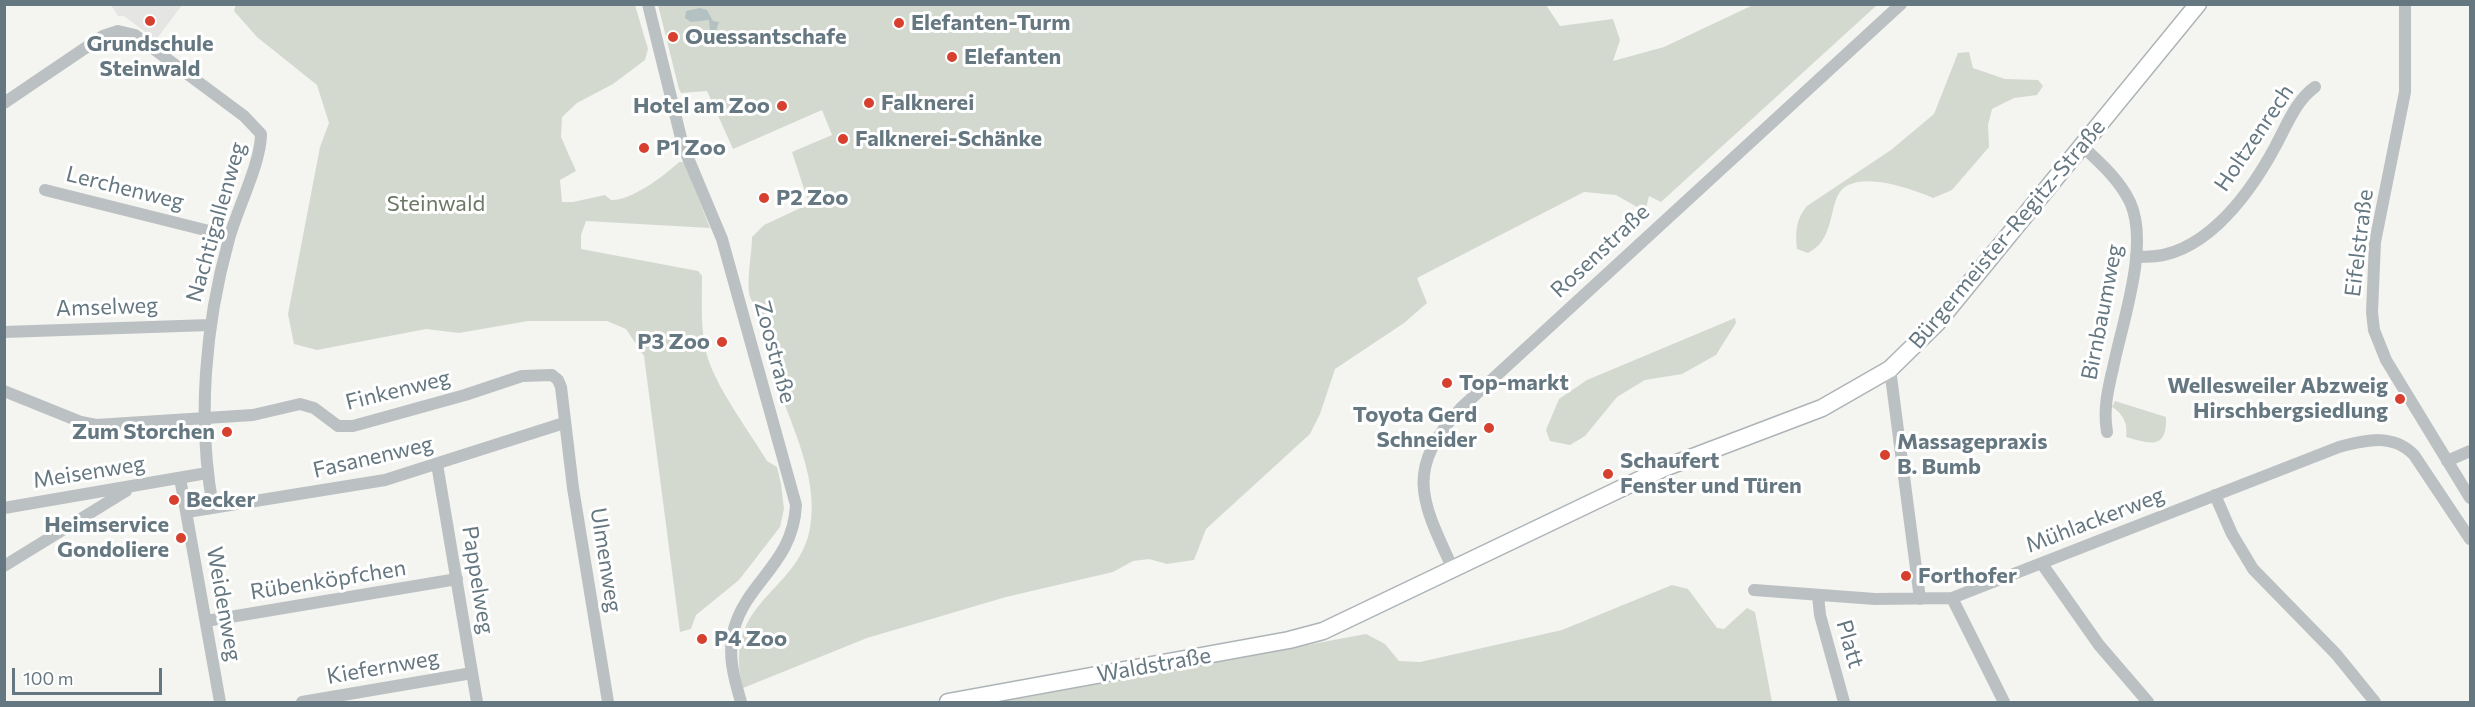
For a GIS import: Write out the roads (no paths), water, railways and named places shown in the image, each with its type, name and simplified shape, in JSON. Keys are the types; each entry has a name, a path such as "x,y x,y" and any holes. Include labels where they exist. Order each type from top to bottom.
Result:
{"street":[{"name":"Zoostraße","path":"648,4 683,146 722,239 795,506 795,526 789,540 776,564 740,613 734,630 732,672 741,702"},
{"name":"Rosenstraße","path":"1453,569 1429,515 1422,477 1428,451 1440,432 1461,408 1901,4"},
{"name":"Bürgermeister-Regitz-Straße","path":"1358,616 1664,468 1797,420 1872,381 1890,369 1937,323 2198,4"},
{"name":"Eifelstraße","path":"2405,4 2405,92 2375,242 2372,312 2374,330 2386,360 2470,498"},
{"name":"Nachtigallenweg","path":"4,103 103,36 118,31 135,34 257,127 261,134 229,236 210,325 206,418 207,473 213,507"},
{"name":"Holtzenrech","path":"2136,256 2149,258 2181,250 2213,228 2232,209 2266,164 2304,96 2315,87"},
{"name":"Birnbaumweg","path":"2082,146 2112,175 2130,203 2137,237 2136,256 2107,394 2107,432"},
{"name":"Lerchenweg","path":"45,190 229,236"},
{"name":"Amselweg","path":"4,332 210,325"},
{"path":"1890,369 1920,599"},
{"name":"Finkenweg","path":"206,418 253,415 300,404 314,408 338,426 352,426 465,395 522,376 542,374 558,380 564,423"},
{"path":"4,391 89,423 206,418"},
{"name":"Fasanenweg","path":"187,512 351,487 437,464 564,423"},
{"name":"Ulmenweg","path":"564,423 608,702"},
{"name":"Mühlackerweg","path":"1754,590 1818,596 1952,598 2339,447 2380,440 2404,444 2470,539"},
{"path":"2447,461 2470,451"},
{"name":"Pappelweg","path":"437,464 477,702"},
{"name":"Meisenweg","path":"4,508 207,473"},
{"name":"Weidenweg","path":"180,478 220,702"},
{"path":"4,566 134,487"},
{"path":"2215,495 2232,534 2253,569 2336,654 2375,702"},
{"path":"2042,564 2099,645 2148,702"},
{"name":"Rübenköpfchen","path":"206,621 457,579"},
{"name":"Platt","path":"1818,596 1820,615 1844,702"},
{"path":"1952,598 2004,702"},
{"name":"Waldstraße","path":"948,702 1289,640 1323,631 1358,616"},
{"name":"Kiefernweg","path":"302,702 472,673"}],"place":[{"name":"Grundschule Steinwald","path":"150,21"},
{"name":"Elefanten-Turm","path":"899,23"},
{"name":"Ouessantschafe","path":"673,37"},
{"name":"Elefanten","path":"952,57"},
{"name":"Falknerei","path":"869,103"},
{"name":"Hotel am Zoo","path":"782,106"},
{"name":"Falknerei-Schänke","path":"843,139"},
{"name":"P1 Zoo","path":"644,148"},
{"name":"P2 Zoo","path":"764,198"},
{"name":"P3 Zoo","path":"722,342"},
{"name":"Top-markt","path":"1447,383"},
{"name":"Wellesweiler Abzweig Hirschbergsiedlung","path":"2400,399"},
{"name":"Toyota Gerd Schneider","path":"1489,428"},
{"name":"Zum Storchen","path":"227,432"},
{"name":"Massagepraxis B. Bumb","path":"1885,455"},
{"name":"Schaufert Fenster und Türen","path":"1608,474"},
{"name":"Becker","path":"174,500"},
{"name":"Heimservice Gondoliere","path":"181,538"},
{"name":"Forthofer","path":"1906,576"},
{"name":"P4 Zoo","path":"702,639"}],"park label":[{"name":"Steinwald","path":"436,204"}]}
